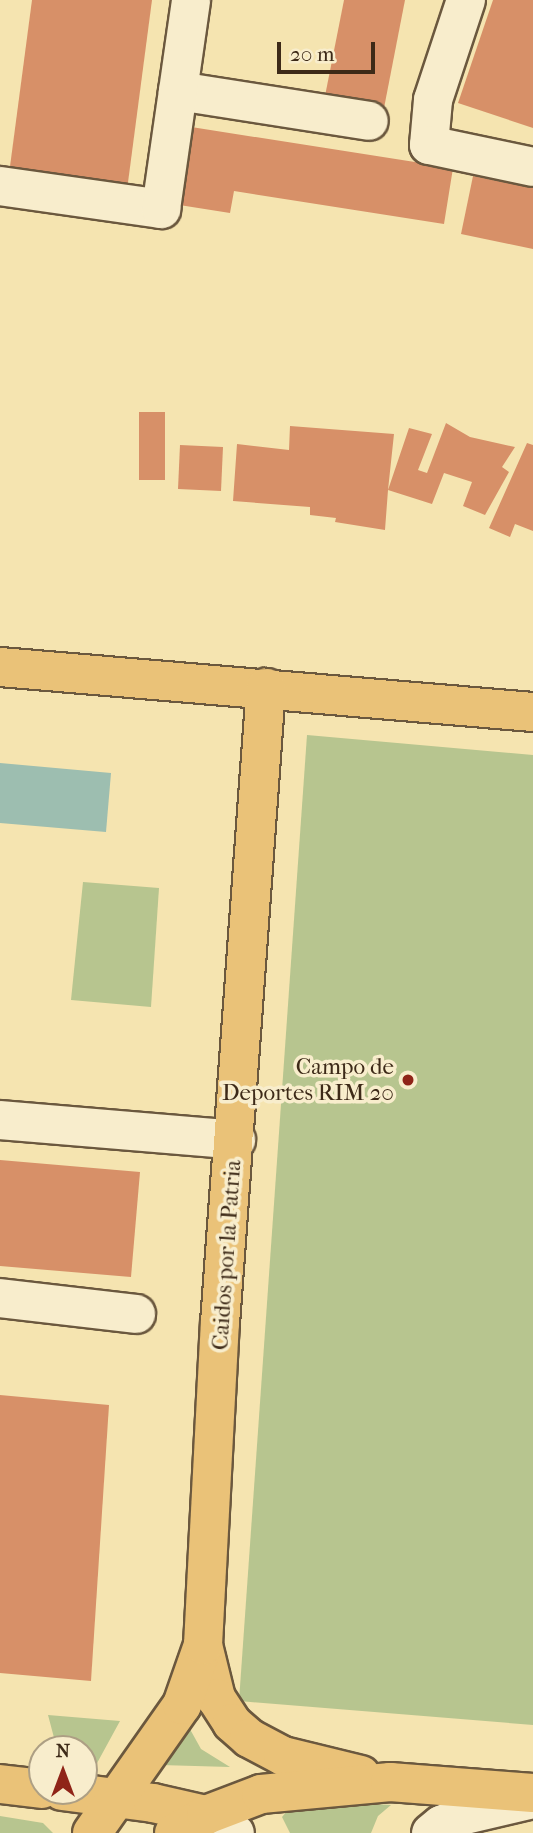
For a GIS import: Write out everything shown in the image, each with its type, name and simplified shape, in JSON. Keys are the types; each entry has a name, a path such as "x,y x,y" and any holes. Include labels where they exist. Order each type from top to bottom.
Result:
{"main road":[{"path":"9,666 533,712"},
{"name":"Caidos por la Patria","path":"92,1833 182,1704 203,1645 220,1323 236,1140 265,688"},
{"path":"203,1645 216,1698 232,1723 249,1738 283,1756 390,1782 533,1793"},
{"path":"98,1795 115,1797 205,1827 261,1794 390,1782"},
{"path":"0,1784 28,1787"}],"street":[{"path":"0,186 161,209 191,0"},
{"path":"466,0 433,100 429,145 533,167"},
{"path":"178,91 369,121"},
{"path":"0,1120 236,1140"},
{"path":"0,1298 136,1314"},
{"path":"430,1833 440,1825 465,1815 533,1799"}],"green space":[{"name":"Campo de Deportes RIM 20","path":"307,735 533,755 533,1725 239,1701"},
{"path":"83,882 159,888 151,1007 71,1000"},
{"path":"48,1715 120,1721 98,1761 98,1735 53,1735"},
{"path":"186,1722 201,1749 230,1767 160,1765"},
{"path":"355,1803 391,1805 378,1816 371,1833 290,1833 282,1817 288,1810"},
{"path":"0,1816 43,1823 53,1833 0,1833"}],"shaded area":[{"path":"0,763 111,773 106,832 0,823"}],"building":[{"path":"32,0 152,0 127,190 9,174"},
{"path":"344,0 405,0 384,108 325,96"},
{"path":"493,0 533,0 533,128 458,103"},
{"path":"185,126 453,168 444,224 234,191 230,213 173,204"},
{"path":"473,176 533,188 533,249 461,234"},
{"path":"139,412 165,412 165,480 139,480"},
{"path":"446,423 470,437 515,447 502,467 509,472 485,515 463,506 472,482 444,473 432,504 388,490 409,428 432,434 418,470 427,473"},
{"path":"290,426 394,434 385,530 335,522 336,518 310,515 310,507 233,501 237,444 289,450"},
{"path":"527,443 533,445 533,531 515,524 510,537 489,528"},
{"path":"180,445 223,447 221,491 178,489"},
{"path":"0,1160 140,1172 131,1277 0,1266"},
{"path":"0,1395 109,1405 91,1681 0,1673"}],"place":[{"name":"Campo de Deportes RIM 20","path":"408,1080"}]}
